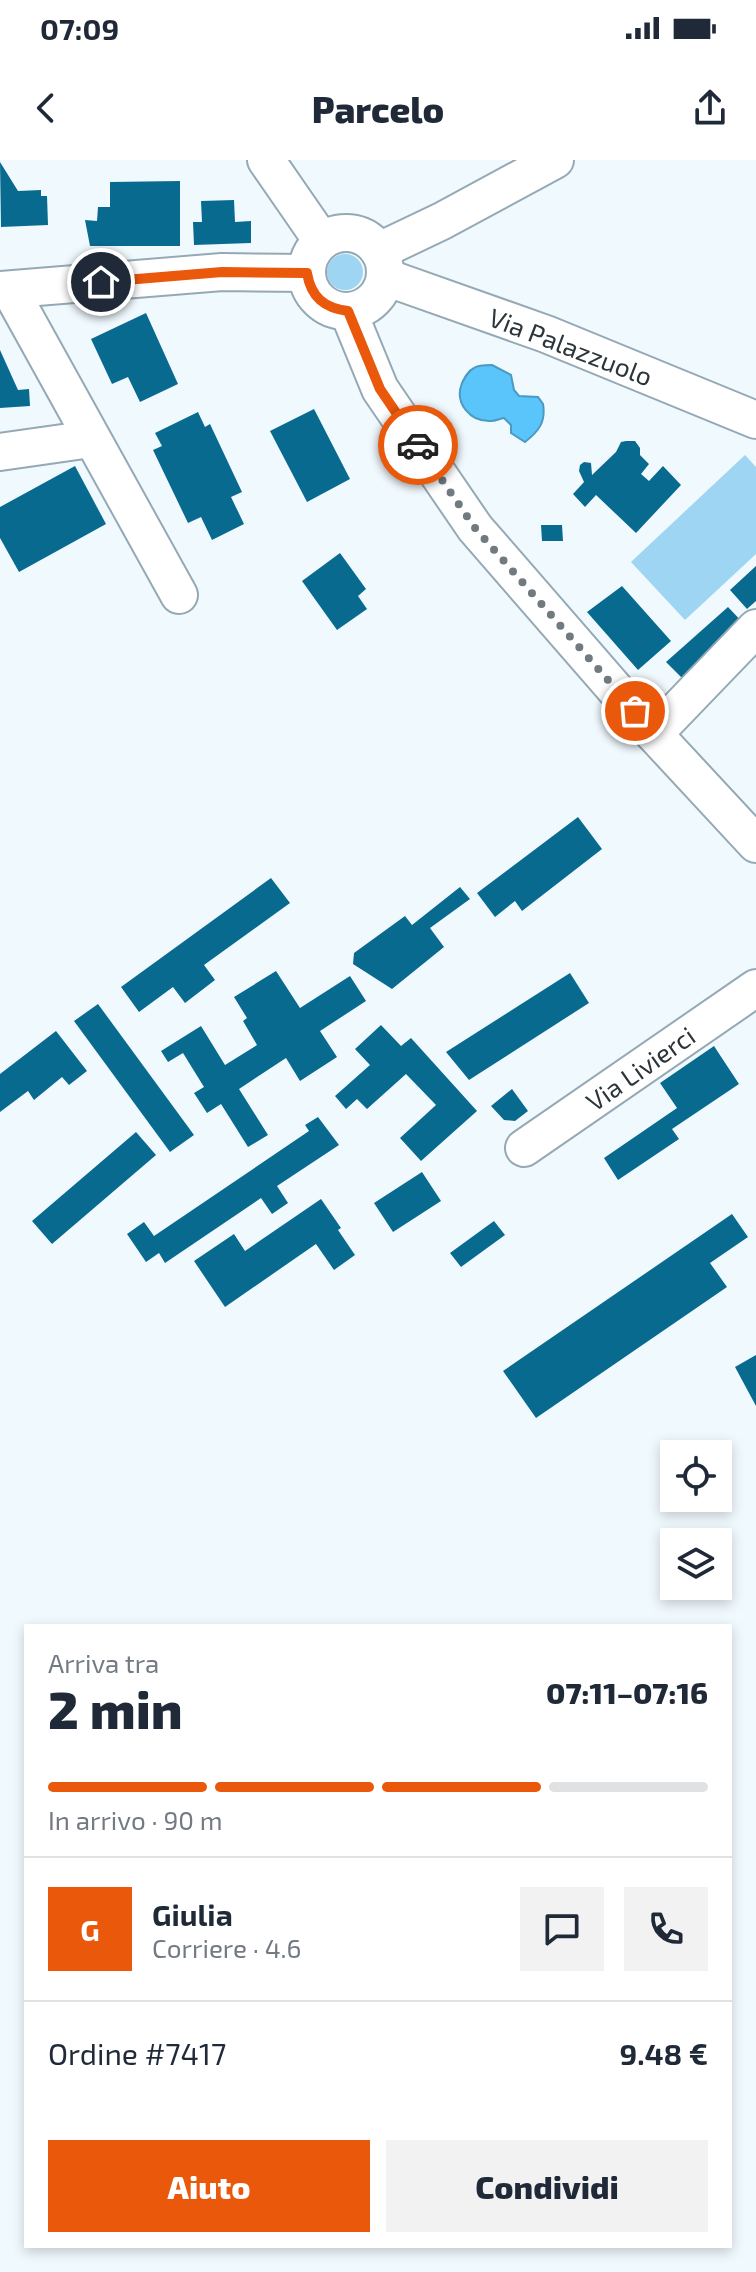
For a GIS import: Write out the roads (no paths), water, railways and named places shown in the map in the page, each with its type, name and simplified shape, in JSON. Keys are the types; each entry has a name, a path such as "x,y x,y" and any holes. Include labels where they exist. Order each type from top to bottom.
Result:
{"street":[{"path":"266,160 322,241"},
{"path":"382,264 442,221 555,160"},
{"path":"345,232 370,241 382,264 380,290 372,301 361,308 348,311 324,305 309,285 308,261 313,250 332,235 345,232"},
{"name":"Via Palazzuolo","path":"382,264 756,420"},
{"path":"179,595 5,290 222,272 307,273"},
{"path":"348,311 380,389 475,528 654,734 756,844"},
{"path":"0,452 91,439"},
{"path":"654,734 756,628"},
{"name":"Via Livierci","path":"524,1148 756,988"}],"water":[{"path":"492,365 511,375 514,390 519,396 538,397 543,404 540,426 525,442 511,433 511,425 504,418 491,421 476,418 462,404 460,390 467,374 478,366"}]}
